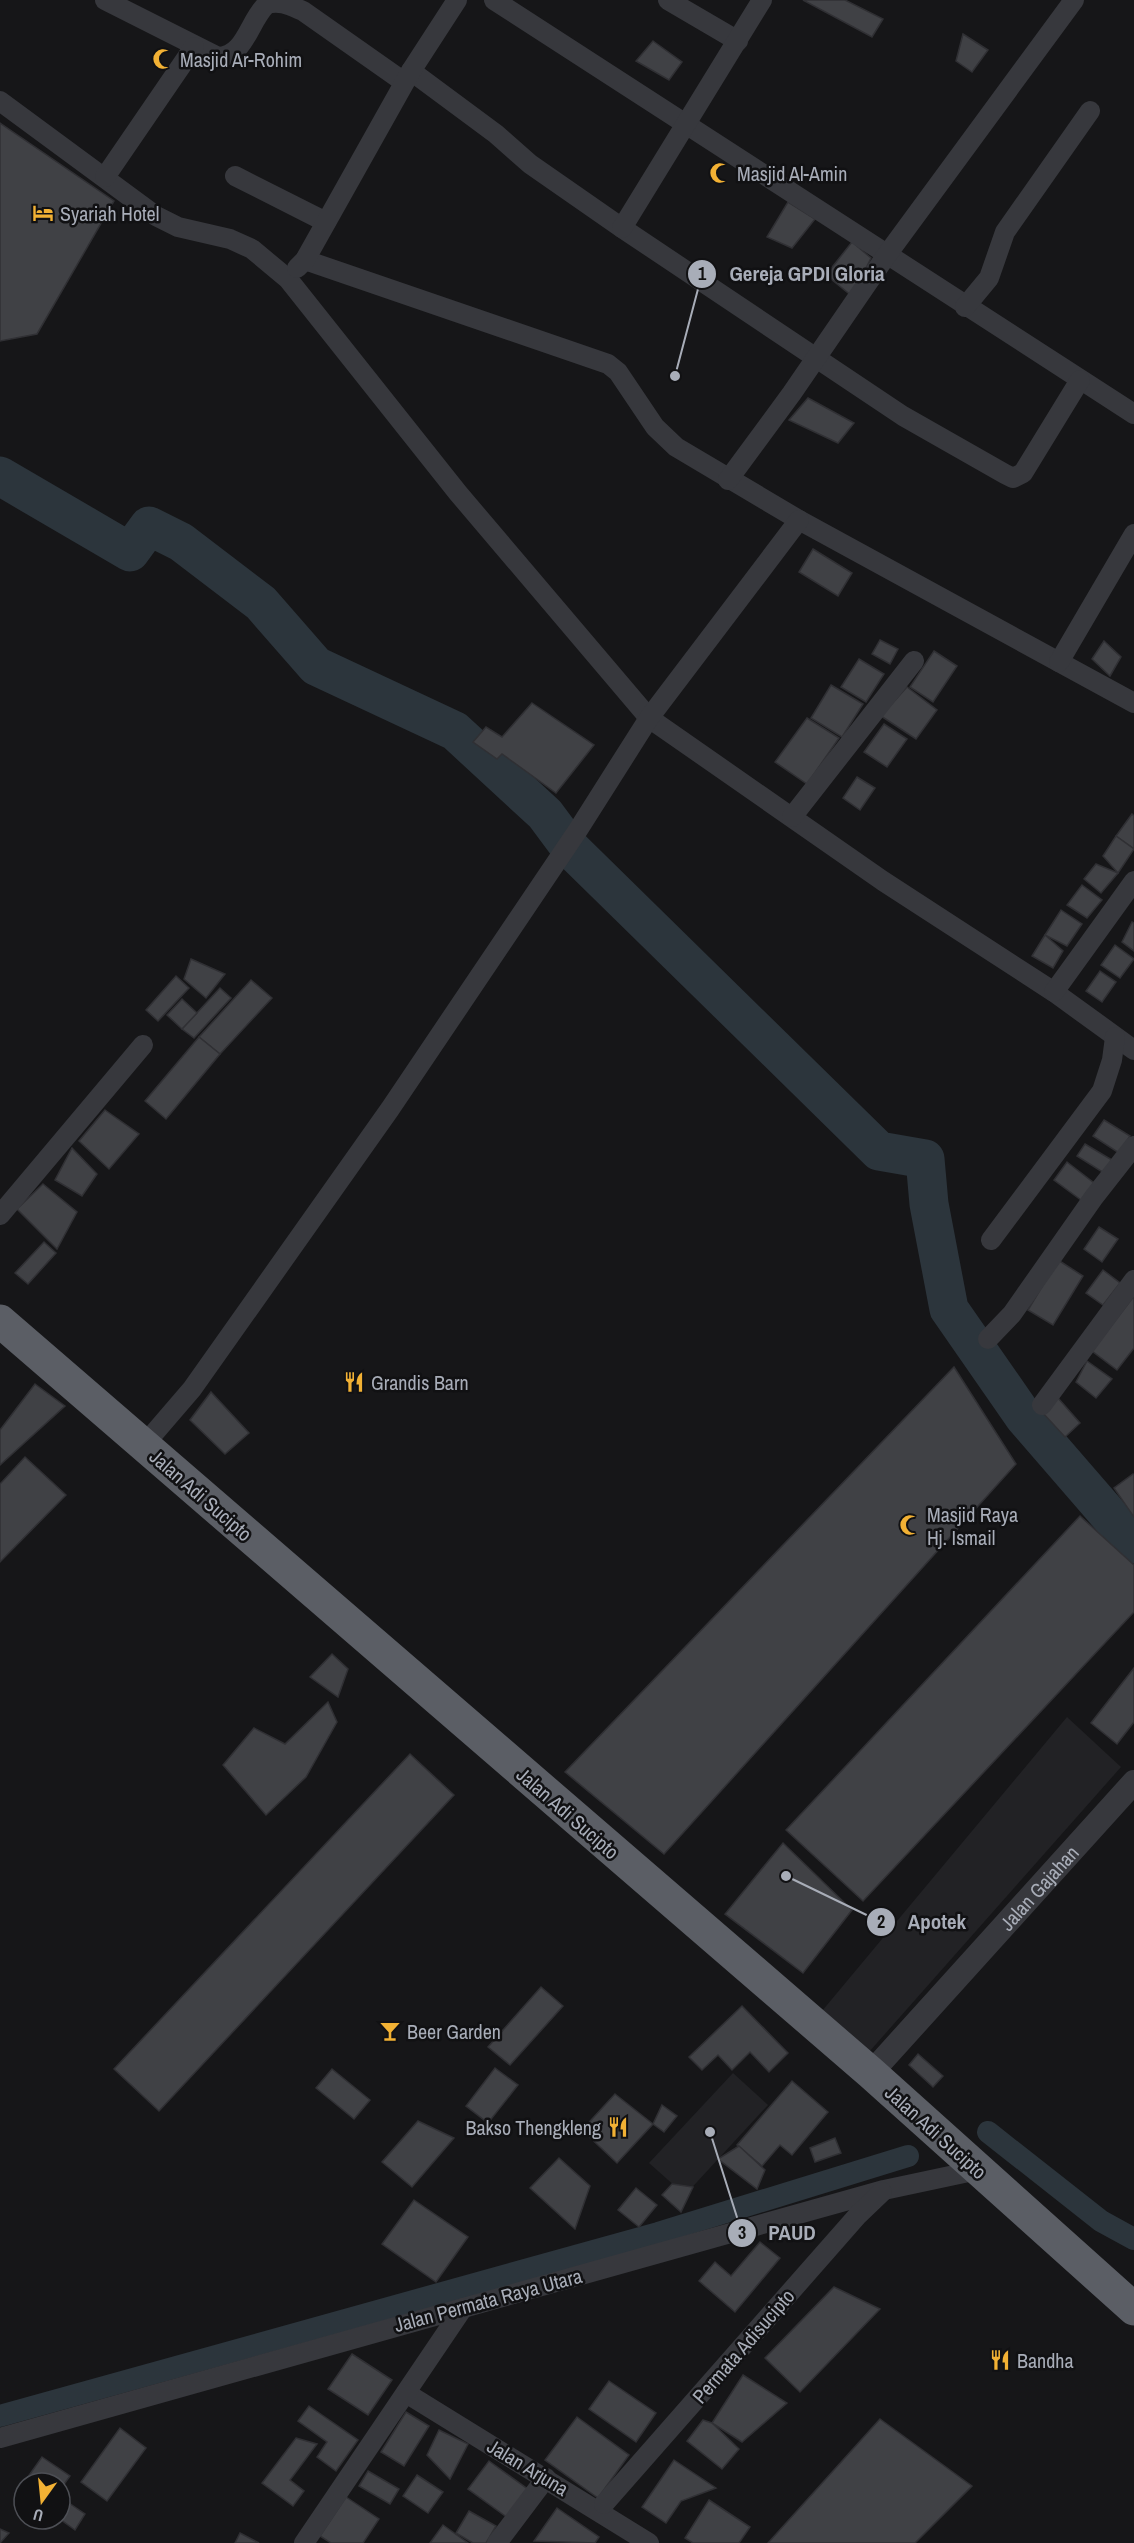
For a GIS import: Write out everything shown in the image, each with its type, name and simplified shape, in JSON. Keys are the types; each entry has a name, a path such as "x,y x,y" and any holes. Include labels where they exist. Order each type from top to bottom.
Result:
{"highway":[{"name":"Jalan Adi Sucipto","path":"0,1321 872,2073 1134,2308"}],"street":[{"path":"105,0 194,47 218,57 230,55 242,43 262,9 278,2 303,11 496,134 530,164 622,228 938,438 1013,478 1023,473 1080,380"},
{"path":"288,279 305,260 407,76 457,0"},
{"path":"494,0 886,256 1134,414"},
{"path":"668,0 738,41"},
{"path":"622,228 762,0"},
{"path":"728,480 792,393 886,256 1074,0"},
{"path":"105,177 194,47"},
{"path":"0,101 156,216 178,227 223,238 252,249 288,279 458,493 649,718 883,881 1054,992 1134,1050"},
{"path":"965,307 989,278 1005,232 1090,111"},
{"path":"236,176 326,222"},
{"path":"305,260 608,364 618,372 655,427 676,447 728,480 799,520 1134,703"},
{"path":"143,1446 192,1389 390,1109 578,830 649,718 799,520"},
{"path":"1059,662 1134,534"},
{"path":"792,817 914,661"},
{"path":"1054,992 1134,881"},
{"path":"991,1240 1102,1090 1112,1060 1115,1036"},
{"path":"0,1215 143,1045"},
{"path":"988,1338 1012,1314 1094,1197 1134,1146"},
{"path":"1042,1405 1134,1280"},
{"name":"Jalan Gajahan","path":"872,2073 1134,1782"},
{"name":"Jalan Permata Raya Utara","path":"0,2438 884,2190 978,2170"},
{"name":"Permata Adisucipto","path":"604,2504 858,2216 884,2190"},
{"path":"304,2543 463,2308"},
{"name":"Jalan Arjuna","path":"406,2393 649,2543"},
{"path":"497,2543 546,2478"}],"shaded area":[{"path":"1067,1717 1121,1767 869,2052 822,2011"},
{"path":"733,2073 768,2105 685,2195 649,2163"}],"building":[{"path":"803,0 845,0 883,19 872,37"},
{"path":"963,34 988,50 972,72 956,61"},
{"path":"653,41 682,62 669,80 636,61"},
{"path":"0,123 114,201 37,334 0,341"},
{"path":"788,202 815,219 792,248 767,237"},
{"path":"852,242 871,258 852,296 826,275"},
{"path":"808,398 854,423 838,443 789,420"},
{"path":"813,549 852,573 838,596 799,572"},
{"path":"880,640 898,649 890,664 872,654"},
{"path":"1104,641 1121,657 1110,676 1092,659"},
{"path":"934,651 957,666 933,702 910,687"},
{"path":"859,659 884,674 866,702 841,687"},
{"path":"831,685 863,704 842,737 811,718"},
{"path":"907,687 937,710 916,739 881,716"},
{"path":"532,703 594,745 556,793 502,754 497,759 473,742 486,727 502,737"},
{"path":"807,718 839,738 807,784 775,762"},
{"path":"884,724 907,739 887,767 864,752"},
{"path":"857,777 875,788 860,810 843,798"},
{"path":"1132,814 1134,816 1134,849 1116,836"},
{"path":"1116,836 1134,849 1118,873 1103,856"},
{"path":"1096,864 1118,873 1101,893 1084,879"},
{"path":"1082,885 1102,900 1087,918 1067,905"},
{"path":"1061,910 1082,924 1067,946 1045,935"},
{"path":"1132,922 1134,923 1134,951 1122,942"},
{"path":"1045,935 1063,951 1053,968 1032,956"},
{"path":"1115,945 1134,959 1120,978 1101,965"},
{"path":"191,959 225,974 206,998 184,979"},
{"path":"1100,971 1116,982 1102,1002 1086,991"},
{"path":"176,976 189,988 158,1021 146,1010"},
{"path":"251,980 272,998 220,1054 199,1037"},
{"path":"220,988 231,998 194,1038 182,1029"},
{"path":"182,999 197,1013 182,1029 167,1015"},
{"path":"199,1037 220,1054 166,1119 145,1101"},
{"path":"105,1110 139,1134 109,1169 79,1141"},
{"path":"1104,1120 1130,1136 1119,1153 1093,1136"},
{"path":"1085,1144 1112,1160 1104,1173 1077,1156"},
{"path":"72,1148 97,1174 82,1196 55,1180"},
{"path":"1067,1162 1094,1183 1081,1200 1054,1180"},
{"path":"43,1184 77,1212 57,1249 17,1209"},
{"path":"1099,1227 1118,1239 1102,1262 1084,1249"},
{"path":"44,1242 56,1253 28,1284 15,1273"},
{"path":"1058,1260 1083,1276 1053,1325 1028,1310"},
{"path":"1103,1270 1120,1283 1103,1305 1086,1293"},
{"path":"1134,1296 1134,1348 1117,1370 1092,1351"},
{"path":"1087,1361 1112,1379 1096,1398 1076,1382"},
{"path":"954,1367 1016,1464 664,1854 565,1772"},
{"path":"35,1384 65,1406 0,1465 0,1430"},
{"path":"211,1392 249,1433 225,1454 190,1420"},
{"path":"1058,1398 1080,1423 1065,1437 1042,1412"},
{"path":"25,1457 66,1495 0,1562 0,1484"},
{"path":"1134,1475 1134,1517 1114,1488"},
{"path":"1080,1516 1134,1565 1134,1612 863,1901 786,1830"},
{"path":"332,1654 348,1669 338,1697 310,1677"},
{"path":"1134,1668 1134,1722 1117,1744 1091,1723"},
{"path":"328,1702 337,1722 306,1777 266,1815 223,1765 254,1728 285,1744"},
{"path":"410,1754 454,1795 159,2111 114,2069"},
{"path":"783,1843 852,1910 803,1973 725,1914"},
{"path":"541,1987 563,2006 510,2065 488,2047"},
{"path":"742,2006 788,2053 769,2072 750,2052 732,2070 718,2055 702,2070 689,2057"},
{"path":"918,2054 943,2076 933,2087 909,2065"},
{"path":"495,2068 518,2085 488,2123 466,2106"},
{"path":"332,2069 370,2100 354,2119 316,2088"},
{"path":"792,2081 828,2112 792,2155 780,2145 762,2166 737,2145"},
{"name":"Bakso Thengkleng","path":"615,2094 653,2124 617,2163 582,2130"},
{"path":"662,2105 677,2116 664,2132 653,2124"},
{"path":"418,2121 454,2138 412,2187 382,2162"},
{"path":"835,2138 841,2153 815,2162 810,2148"},
{"path":"739,2146 765,2170 757,2189 718,2159"},
{"path":"559,2158 590,2186 575,2229 530,2188"},
{"path":"672,2184 693,2187 681,2212 662,2195"},
{"path":"636,2188 657,2205 639,2227 618,2210"},
{"path":"414,2200 468,2237 436,2282 382,2244"},
{"path":"760,2242 780,2258 735,2312 699,2281 715,2262 731,2276"},
{"path":"834,2287 880,2309 800,2392 765,2358"},
{"path":"352,2354 392,2380 368,2415 328,2389"},
{"path":"743,2375 787,2403 742,2442 712,2423"},
{"path":"609,2381 656,2413 636,2442 589,2409"},
{"path":"309,2406 358,2440 336,2471 317,2457 327,2442 298,2421"},
{"path":"406,2412 429,2426 404,2466 381,2452"},
{"path":"577,2417 629,2455 598,2498 545,2460"},
{"path":"880,2419 972,2486 915,2543 768,2543"},
{"path":"703,2420 712,2423 739,2449 722,2469 687,2441"},
{"path":"120,2428 146,2448 107,2501 81,2482"},
{"path":"439,2430 468,2444 450,2479 427,2455"},
{"path":"296,2438 317,2444 290,2480 304,2491 293,2506 262,2483"},
{"path":"42,2457 63,2471 32,2471"},
{"path":"674,2460 716,2488 681,2501 666,2523 642,2507"},
{"path":"489,2461 529,2490 508,2518 468,2489"},
{"path":"368,2471 399,2489 390,2504 359,2486"},
{"path":"417,2475 443,2492 428,2513 403,2496"},
{"path":"346,2497 379,2519 363,2543 331,2543 320,2536"},
{"path":"709,2500 750,2527 739,2543 693,2543 685,2538"},
{"path":"72,2505 85,2514 75,2530 72,2528"},
{"path":"557,2508 599,2537 595,2543 534,2541"},
{"path":"469,2511 496,2526 486,2543 473,2543 456,2533"},
{"path":"443,2525 468,2543 430,2543"},
{"path":"0,2529 9,2533 0,2543"},
{"path":"240,2533 259,2543 235,2543"}],"waterway":[{"path":"0,476 130,552 149,526 181,542 261,603 316,666 455,731 545,814 571,849 879,1151 925,1159 929,1204 949,1309 1024,1417 1134,1544"},
{"path":"988,2132 1101,2221 1134,2239"},
{"path":"0,2416 658,2233 908,2156"}],"place":[{"name":"Masjid Ar-Rohim","path":"163,59"},
{"name":"Masjid Al-Amin","path":"720,173"},
{"name":"Syariah Hotel","path":"43,213"},
{"name":"Gereja GPDI Gloria","path":"675,376"},
{"name":"Grandis Barn","path":"354,1382"},
{"name":"Masjid Raya Hj. Ismail","path":"910,1525"},
{"name":"Apotek","path":"786,1876"},
{"name":"Beer Garden","path":"390,2031"},
{"name":"Bakso Thengkleng","path":"618,2127"},
{"name":"PAUD","path":"710,2132"},
{"name":"Bandha","path":"1000,2360"}]}
